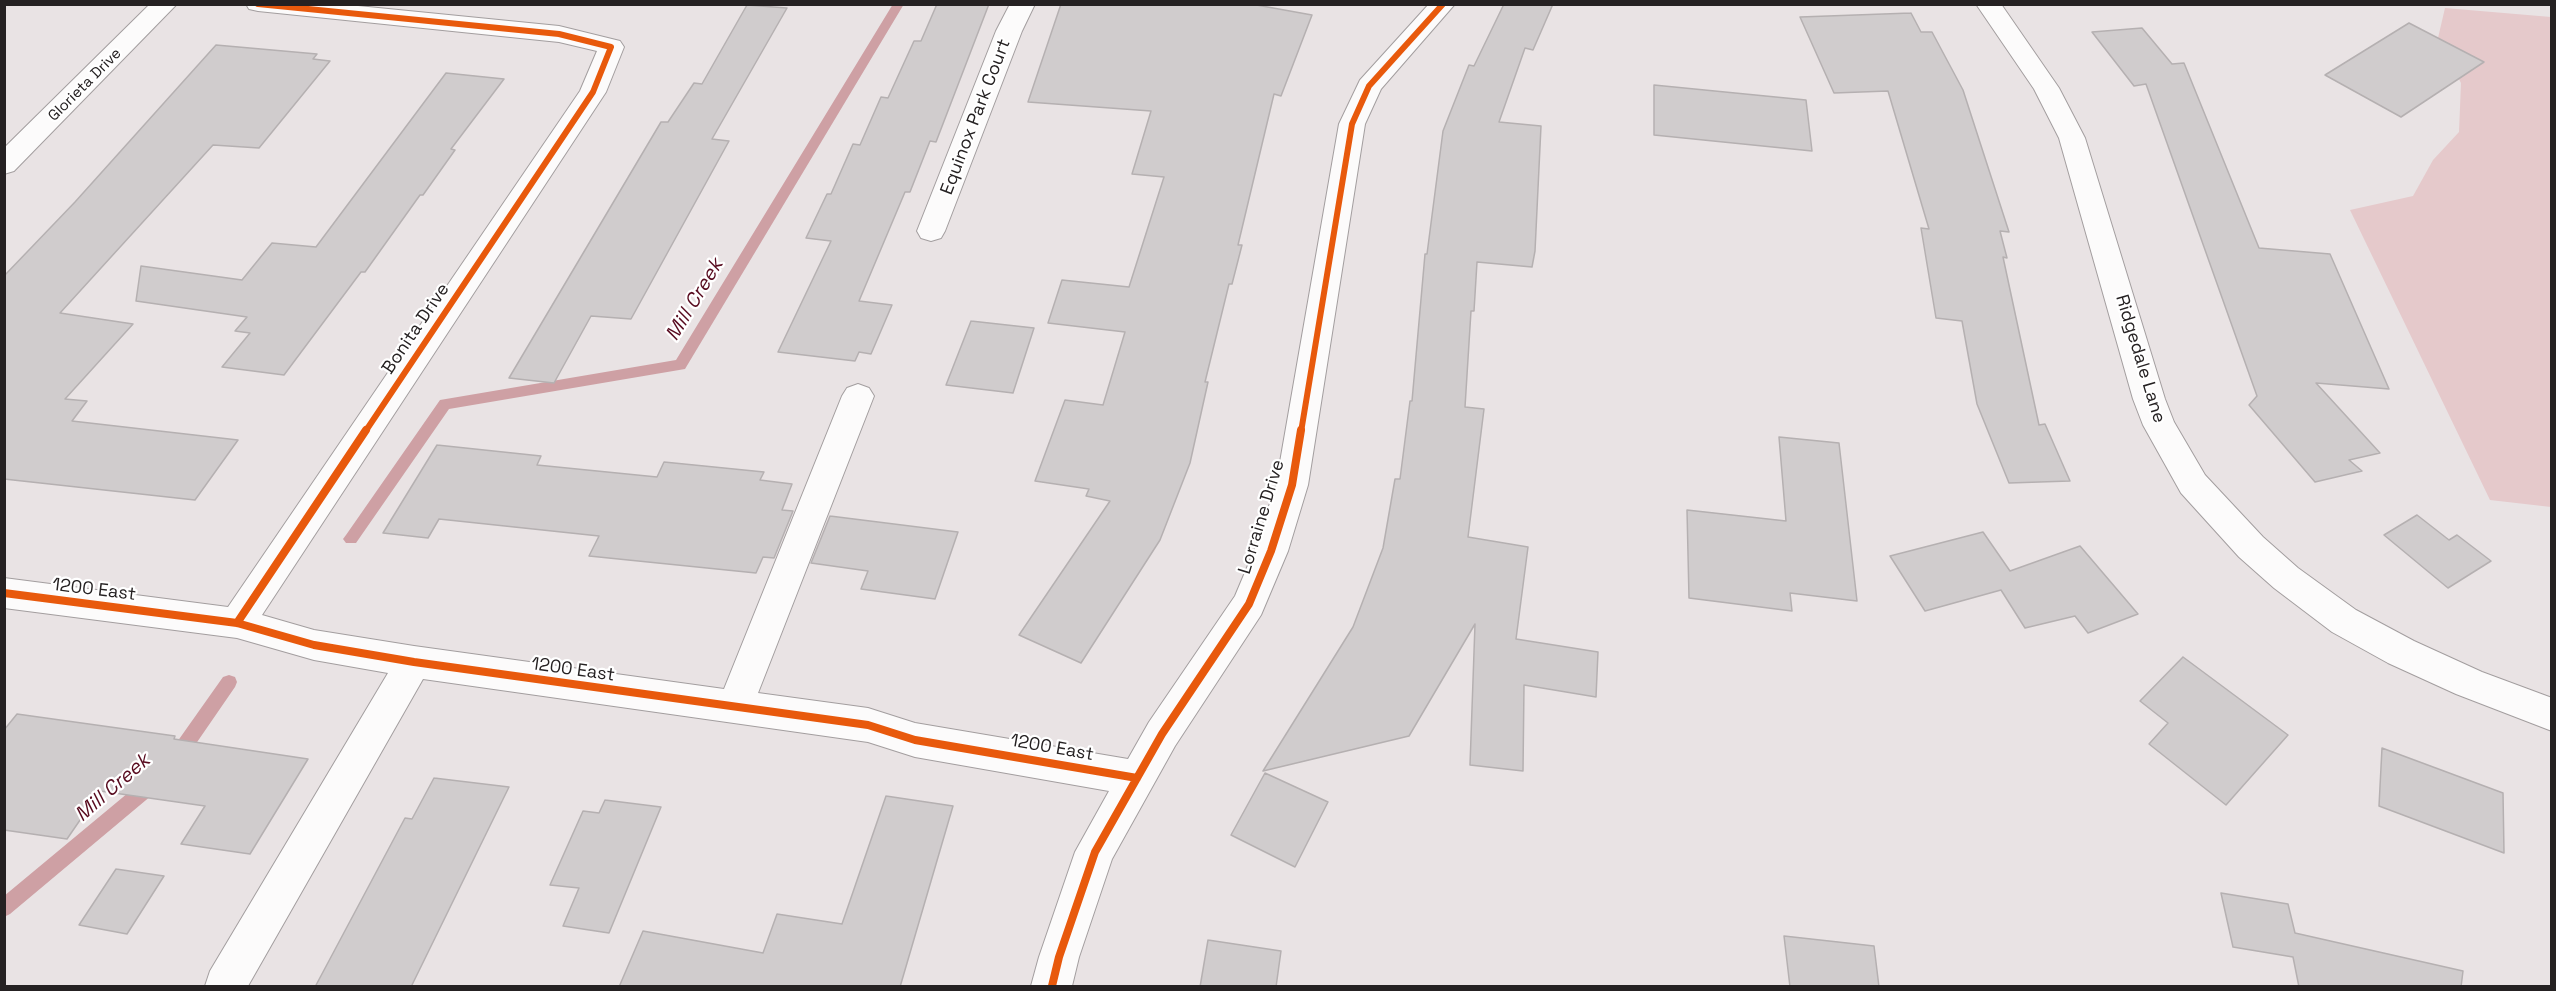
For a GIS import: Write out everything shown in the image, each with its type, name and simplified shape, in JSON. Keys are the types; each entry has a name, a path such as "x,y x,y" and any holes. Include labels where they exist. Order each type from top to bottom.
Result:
{"street":[{"name":"Glorieta Drive","path":"4,165 165,4"},
{"name":"Bonita Drive","path":"237,623 593,92 611,46 559,34 258,4"},
{"name":"Equinox Park Court","path":"931,231 1010,31 1023,4"},
{"name":"Lorraine Drive","path":"1052,987 1059,957 1095,852 1162,734 1249,604 1271,551 1292,485 1352,124 1369,86 1443,4"},
{"name":"Ridgedale Lane","path":"1988,4 2046,88 2072,138 2149,399 2164,436 2193,484 2251,547 2286,578 2344,621 2449,674 2552,715"},
{"path":"734,708 858,396"},
{"name":"1200 East","path":"4,593 237,623 314,645 414,662 867,725 915,740 1137,778"},
{"path":"225,987 414,662"}],"shaded area":[{"path":"2445,8 2551,17 2551,507 2490,500 2350,210 2413,196 2433,160 2459,132 2461,83 2438,38"}],"building":[{"path":"937,4 989,4 936,142 930,141 910,192 905,192 859,301 892,305 871,354 859,352 855,361 778,352 831,241 806,238 827,194 831,194 853,144 860,145 881,97 888,98 914,41 921,41"},
{"path":"1061,4 1251,4 1312,15 1281,96 1274,94 1238,245 1242,245 1232,284 1229,284 1205,382 1208,382 1190,463 1160,540 1081,663 1019,635 1110,501 1086,496 1089,489 1035,481 1065,400 1103,405 1125,332 1048,323 1062,280 1129,287 1164,177 1132,174 1151,111 1028,102"},
{"path":"1504,4 1553,4 1533,50 1525,48 1499,122 1541,126 1535,251 1532,267 1477,262 1474,311 1471,311 1465,407 1484,409 1468,537 1528,547 1516,639 1598,652 1596,697 1524,685 1523,771 1470,765 1475,624 1409,736 1263,771 1353,627 1383,548 1395,479 1400,479 1410,401 1412,401 1425,254 1427,254 1443,131 1469,65 1474,66"},
{"path":"747,5 787,8 712,139 729,141 631,319 591,316 554,383 509,378 661,122 668,122 694,83 702,84"},
{"path":"1911,13 1921,32 1932,32 1963,90 2009,232 2000,231 2007,258 2003,257 2039,425 2045,424 2070,481 2009,483 1977,404 1962,321 1936,318 1921,228 1929,229 1888,91 1834,93 1800,17"},
{"path":"2409,23 2484,62 2401,117 2325,75"},
{"path":"2142,28 2172,64 2184,63 2259,248 2330,254 2389,389 2316,383 2380,453 2349,460 2362,471 2315,482 2249,405 2257,396 2146,84 2134,86 2092,32"},
{"path":"216,45 317,54 313,59 330,61 259,148 213,145 60,313 133,324 65,399 87,401 72,421 238,440 195,500 4,479 4,276 75,202"},
{"path":"446,73 504,79 451,149 455,150 423,195 420,195 365,272 361,272 284,375 222,367 250,333 235,331 247,317 136,301 141,266 242,280 272,243 316,247"},
{"path":"1654,85 1806,100 1812,151 1654,135"},
{"path":"971,321 1034,328 1013,393 946,385"},
{"path":"1779,437 1839,443 1857,601 1790,593 1792,611 1689,598 1687,510 1786,521"},
{"path":"437,445 541,456 537,465 657,477 664,462 764,472 760,480 792,484 782,510 793,511 774,558 763,557 756,573 589,556 599,536 439,519 428,538 383,533"},
{"path":"2417,515 2449,540 2457,535 2491,561 2448,588 2384,535"},
{"path":"830,516 958,532 935,599 861,589 868,571 811,563"},
{"path":"1983,532 2010,571 2080,546 2138,614 2088,633 2075,616 2025,628 2001,590 1925,611 1890,556"},
{"path":"2183,657 2288,735 2226,805 2149,744 2168,723 2140,701"},
{"path":"17,714 175,736 174,739 308,759 250,854 181,844 205,806 100,791 67,839 4,830 4,730"},
{"path":"2382,748 2503,793 2504,853 2379,806"},
{"path":"1265,773 1328,802 1295,867 1231,835"},
{"path":"434,778 509,787 411,987 315,987 405,818 412,819"},
{"path":"886,796 953,806 900,987 619,987 643,931 763,953 777,914 842,924"},
{"path":"605,800 661,807 609,933 563,926 579,888 550,885 583,811 599,813"},
{"path":"116,869 164,876 127,934 79,925"},
{"path":"2221,893 2288,904 2295,933 2463,971 2461,987 2299,987 2293,957 2233,947"},
{"path":"1784,936 1874,946 1879,987 1790,987"},
{"path":"1208,940 1281,951 1276,987 1200,987"}],"waterway":[{"name":"Mill Creek","path":"351,539 445,404 680,365 899,4"},
{"name":"Mill Creek","path":"176,758 229,682"},
{"name":"Mill Creek","path":"4,908 152,784"}],"cycle path":[{"path":"237,623 593,92 611,47 559,34 258,4"},
{"path":"1052,986 1059,957 1095,852 1162,734 1249,604 1271,551 1292,485 1352,124 1369,86 1443,4"},
{"path":"4,593 237,623 314,645 414,662 868,725 915,740 1137,778"}]}
